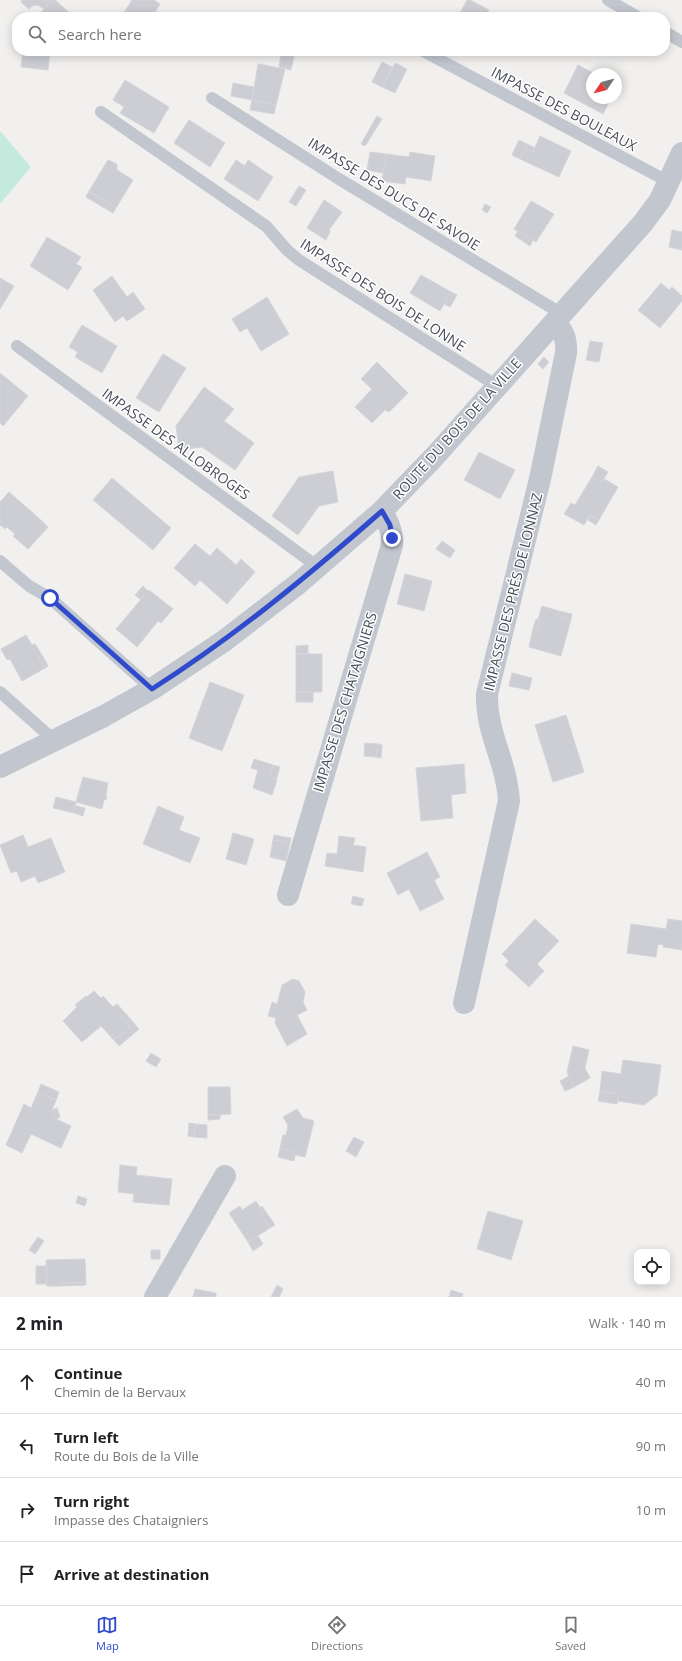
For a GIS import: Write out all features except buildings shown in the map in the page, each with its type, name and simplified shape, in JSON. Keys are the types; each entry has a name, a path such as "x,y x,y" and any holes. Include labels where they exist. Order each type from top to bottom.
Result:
{"street":[{"name":"ROUTE DU BOIS DE LA VILLE","path":"0,767 104,716 152,689 224,641 318,567 382,511 434,457 652,212 669,182 682,153"},
{"name":"IMPASSE DES PRÉS DE LONNAZ","path":"464,1003 509,801 505,774 488,719 487,694 540,479 566,353 565,336 558,318"},
{"name":"IMPASSE DES CHATAIGNIERS","path":"288,895 392,545 392,532 390,525 382,511"},
{"path":"155,1297 224,1176"}],"lane":[{"path":"608,0 629,12"},
{"path":"670,35 682,42"},
{"name":"IMPASSE DES BOULEAUX","path":"432,56 669,182"},
{"name":"IMPASSE DES DUCS DE SAVOIE","path":"212,98 558,318"},
{"name":"IMPASSE DES BOIS DE LONNE","path":"101,112 266,226 287,250 299,260 497,386"},
{"name":"IMPASSE DES ALLOBROGES","path":"17,346 318,567"},
{"path":"0,561 29,586 50,598 152,689"},
{"path":"0,692 55,740"}],"green space":[{"path":"0,131 31,167 0,204"}],"route":[{"path":"50,598 152,689 224,641 299,583 382,511 390,525 392,538"}]}
